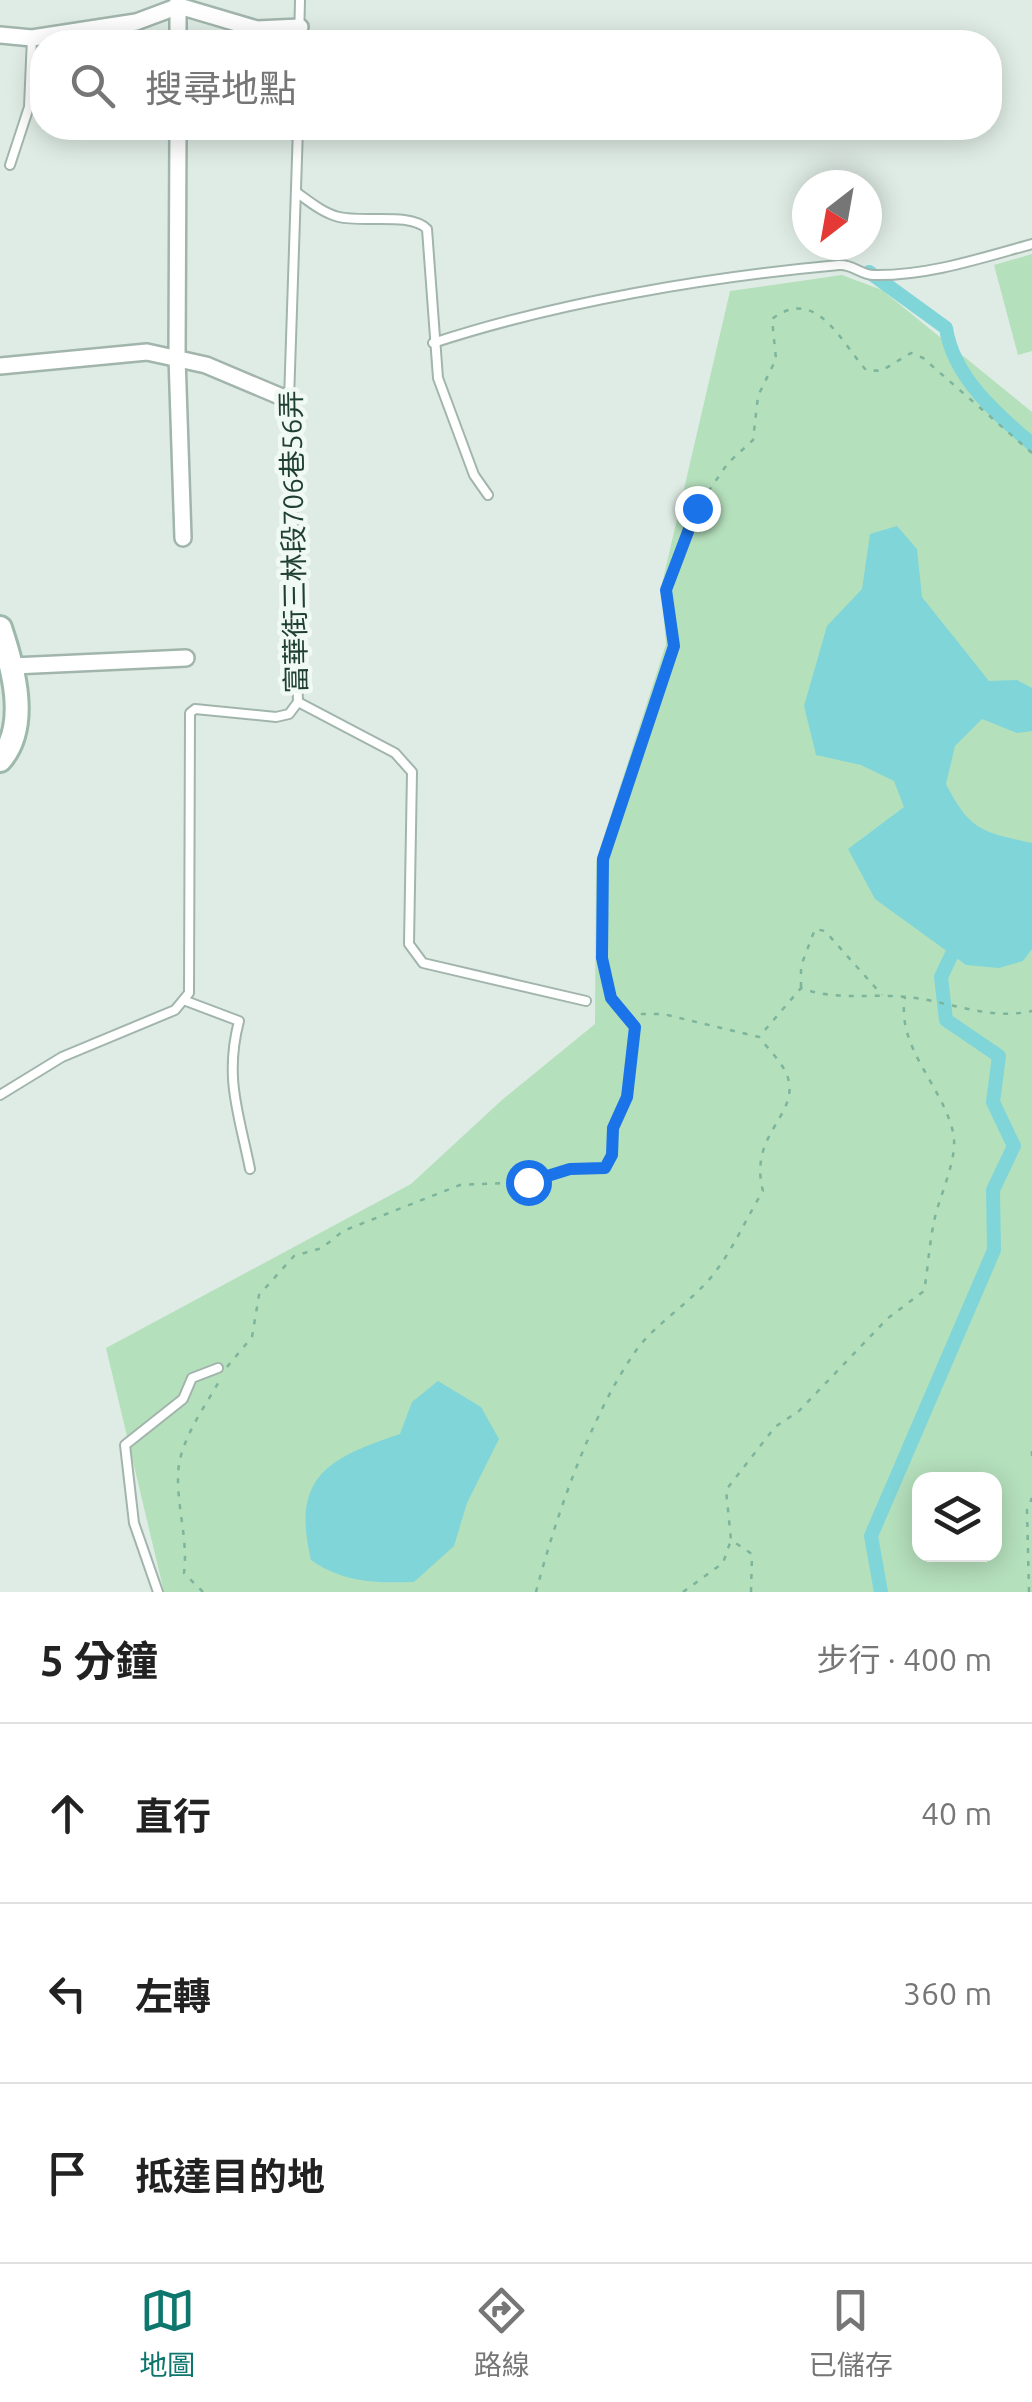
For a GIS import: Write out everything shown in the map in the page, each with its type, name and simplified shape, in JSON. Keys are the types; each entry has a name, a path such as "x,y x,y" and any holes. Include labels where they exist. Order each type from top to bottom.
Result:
{"street":[{"path":"178,3 178,30"},
{"path":"93,30 136,22 178,3 264,30"},
{"path":"0,35 30,38"},
{"path":"178,140 177,358 183,538"},
{"path":"0,366 127,352 177,358 290,400"},
{"path":"0,628 13,666 16,730 0,760"},
{"path":"13,666 186,658"}],"lane":[{"path":"300,0 300,30"},
{"path":"10,165 30,99"},
{"name":"富華街三林段706巷56弄","path":"186,1001 190,713 195,709 276,717 288,714 298,702 290,400 298,140"},
{"path":"296,192 327,214 374,222 420,222 427,230 433,343 451,422 474,475 488,495"},
{"path":"433,343 475,329 668,287 844,264 873,275 928,269 1032,244"},
{"path":"298,702 396,754 412,772 409,944 414,956 423,963 586,1000"},
{"path":"0,1095 62,1057 175,1010 186,1001 240,1021 232,1046 232,1104 250,1169"},
{"path":"158,1592 134,1523 125,1445 183,1399 192,1378 218,1368"}],"path":[{"path":"635,1027 611,998 602,958 603,859 674,646 666,590 697,508 728,463 753,440 758,396 776,358 772,319 805,307 818,312 866,370 881,371 911,353 923,358 1032,453"},
{"path":"759,1037 800,988 801,966 815,930 825,931 882,995"},
{"path":"800,988 822,996 904,997 962,1010 1032,1011"},
{"path":"684,1592 723,1562 732,1540 726,1490 745,1463 775,1427 799,1411 888,1318 924,1292 941,1189 955,1148 944,1102 914,1052 901,1018 904,997"},
{"path":"203,1592 184,1573 187,1546 178,1476 193,1428 234,1356 252,1337 259,1295 294,1256 322,1248 344,1231 460,1185 528,1182 570,1169 605,1168 612,1155 613,1128 627,1097 635,1027 642,1014 664,1014 759,1037 788,1075 789,1090 782,1116 762,1144 758,1171 763,1191 718,1269 677,1315 638,1347 624,1368 604,1406 547,1549 536,1592"},
{"path":"1032,1451 1032,1459"},
{"path":"1030,1592 1027,1510 1032,1498"},
{"path":"732,1540 752,1554 751,1592"}],"green space":[{"path":"1032,254 1032,351 1018,355 994,265"},
{"path":"842,275 882,290 1032,412 1032,1592 164,1592 106,1348 411,1184 503,1099 595,1024 596,861 666,644 661,588 730,291"}],"water":[{"path":"897,526 917,549 922,597 989,681 1017,680 1032,688 1032,731 1017,733 982,719 955,746 946,784 963,812 979,827 1032,843 1032,949 1023,961 999,968 966,965 875,899 848,849 904,807 894,781 861,765 816,755 804,706 827,626 862,589 870,534"},
{"path":"438,1381 481,1407 499,1439 467,1503 454,1546 414,1582 373,1582 323,1568 311,1560 306,1532 311,1490 335,1463 400,1434 412,1402"}],"waterway":[{"path":"869,272 946,328 957,362 978,393 1032,444"},
{"path":"881,1592 871,1536 994,1250 993,1190 1014,1146 993,1102 999,1056 946,1020 941,977 959,939"}],"route":[{"path":"528,1182 570,1169 605,1168 612,1155 613,1128 627,1097 635,1027 611,998 602,958 603,859 674,646 666,590 697,508"}]}
